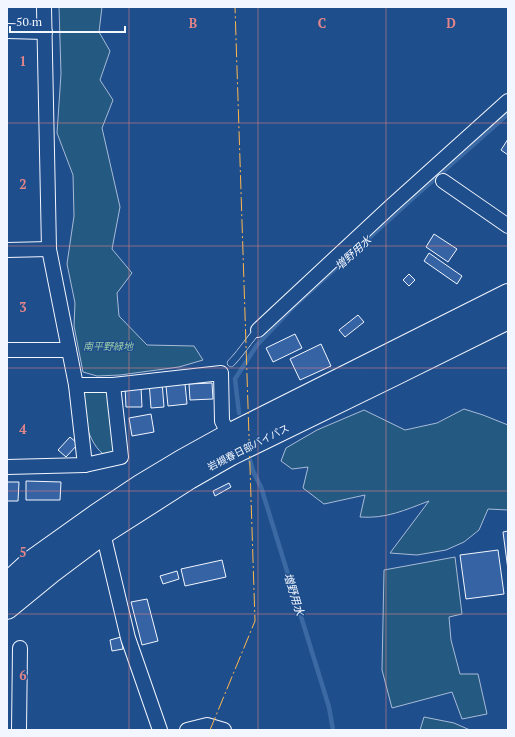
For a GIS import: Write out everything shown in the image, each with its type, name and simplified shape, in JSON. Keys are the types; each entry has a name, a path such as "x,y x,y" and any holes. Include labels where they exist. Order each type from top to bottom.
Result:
{"highway":[{"name":"岩槻春日部バイパス","path":"7,584 31,562 142,485 229,435 508,295"},
{"name":"岩槻春日部バイパス","path":"7,608 20,596 103,533 189,478 230,454 508,318"}],"street":[{"path":"44,7 49,249 76,385 86,465"},
{"path":"7,31 45,32"},
{"path":"258,330 390,207 508,101"},
{"path":"443,181 508,226"},
{"path":"7,250 49,249"},
{"path":"7,350 69,350"},
{"path":"76,385 113,385 226,368 222,421 229,435"},
{"path":"7,467 86,465 122,457 113,385"},
{"path":"103,533 128,638 160,730"},
{"path":"19,730 20,648"},
{"path":"187,730 207,724 224,730"}],"lane":[{"path":"226,368 258,330"}],"green space":[{"name":"南平野緑地","path":"59,7 102,7 99,32 110,51 100,80 113,100 102,128 120,207 112,249 132,273 117,293 119,316 147,345 194,346 203,360 179,367 120,375 97,376 83,372 74,326 75,303 67,264 74,216 73,175 57,133 61,74"},
{"path":"97,389 109,392 108,404 112,413 116,453 105,455 99,450 90,436 84,417 82,408 82,392"},
{"path":"464,409 508,425 508,510 488,509 479,530 464,542 446,550 417,555 390,553 429,501 403,511 387,515 378,517 360,517 365,495 324,504 303,488 308,467 292,469 281,461 286,448 317,430 364,410 405,430 437,423"},
{"path":"455,557 462,614 449,617 451,640 460,674 478,674 487,714 462,719 452,692 392,708 382,670 384,570"},
{"path":"424,717 454,723 470,730 420,730"}],"building":[{"path":"508,139 508,155 501,150"},
{"path":"434,234 457,249 448,262 426,247"},
{"path":"429,253 462,276 457,284 424,261"},
{"path":"409,274 415,280 409,286 403,280"},
{"path":"358,315 364,322 345,337 339,330"},
{"path":"295,334 302,348 273,362 266,348"},
{"path":"321,344 331,366 300,380 290,359"},
{"path":"149,382 162,382 164,407 151,408"},
{"path":"212,383 213,399 190,400 189,384"},
{"path":"185,384 187,404 168,406 166,386"},
{"path":"125,387 141,387 142,407 126,407"},
{"path":"151,414 154,432 132,436 129,418"},
{"path":"70,437 78,444 66,457 58,450"},
{"path":"26,481 61,482 60,500 26,500"},
{"path":"7,482 19,482 18,501 7,501"},
{"path":"229,483 231,487 215,496 213,491"},
{"path":"508,531 508,570 503,532"},
{"path":"498,550 504,594 466,599 460,555"},
{"path":"222,560 226,577 185,586 181,569"},
{"path":"177,571 179,579 163,584 160,576"},
{"path":"147,599 158,641 142,645 131,602"},
{"path":"121,637 123,649 112,651 110,640"}],"waterway":[{"name":"増野用水","path":"239,413 235,379 257,345 294,306 508,114"},
{"name":"増野用水","path":"250,460 253,471 261,487 329,707 333,730"}],"power":[{"path":"210,730 255,621 235,7"}]}
